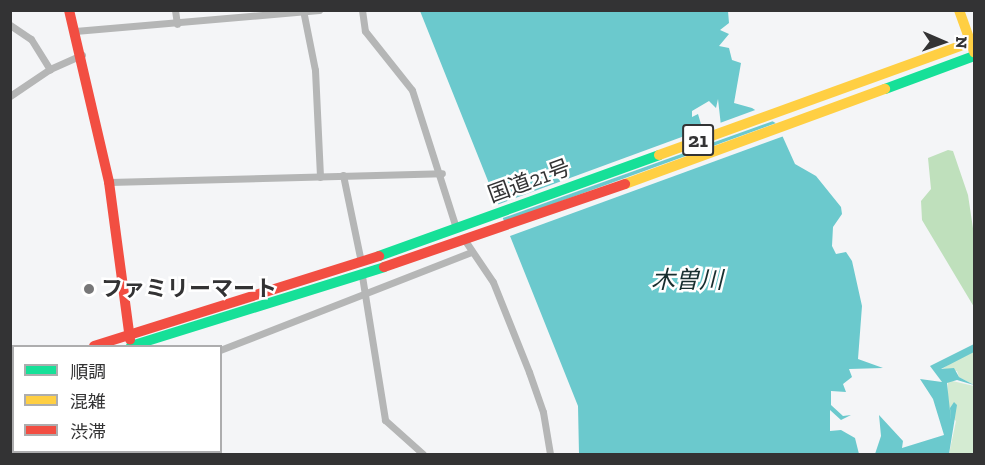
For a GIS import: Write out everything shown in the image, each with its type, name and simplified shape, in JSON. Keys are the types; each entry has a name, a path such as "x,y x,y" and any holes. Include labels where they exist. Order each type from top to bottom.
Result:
{"main road":[{"path":"69,10 109,182 131,345"},
{"path":"959,10 973,45"},
{"name":"国道21号","path":"97,345 361,262 924,59 973,45"},
{"name":"国道21号","path":"134,345 362,276 468,247 478,238 975,56"}],"street":[{"path":"175,10 177,24"},
{"path":"75,31 319,10"},
{"path":"362,10 365,31 412,90 442,173 456,228"},
{"path":"303,12 315,70 320,177"},
{"path":"10,25 31,39 50,69"},
{"path":"10,96 50,69 81,55"},
{"path":"109,182 442,173"},
{"path":"343,175 361,262"},
{"path":"222,349 365,292 468,247 493,282 529,372 543,412 550,454"},
{"path":"362,276 385,420 423,454"}],"green space":[{"path":"948,150 953,151 968,195 974,235 974,307 922,220 921,201 931,189 928,158"},
{"path":"966,352 974,352 974,385 959,377 957,371 941,370"},
{"path":"948,380 974,386 974,454 949,454 956,421 947,413"}],"water":[{"name":"木曽川","path":"420,11 728,11 729,23 720,30 729,34 719,46 729,48 732,60 741,63 734,103 752,108 777,124 795,164 816,176 841,207 842,214 833,227 832,246 836,254 846,252 852,261 862,306 858,359 883,368 849,369 852,377 843,384 846,392 831,391 831,405 843,416 851,415 841,420 830,410 830,431 841,430 855,438 859,454 579,454 578,406","holes":["718,99 721,126 703,131 698,114 692,117 692,111 709,101 716,108"]},
{"path":"974,344 974,352 941,369 954,368 959,377 974,385 957,380 947,383 951,420 950,408 954,402 957,405 949,454 875,454 881,436 879,415 903,441 902,448 944,435 933,399 920,379 942,382 930,366"}],"pier":[{"path":"758,109 776,120 500,219 494,206"},
{"path":"779,122 784,136 507,237 501,223"}],"traffic: fast":[{"path":"885,89 974,56"},
{"path":"379,256 659,155"},
{"path":"134,345 384,267"}],"traffic: slow":[{"path":"959,10 974,52"},
{"path":"659,155 974,41"},
{"path":"625,184 885,89"}],"traffic: jam":[{"path":"69,10 109,182 130,340"},
{"path":"384,267 625,184"},
{"path":"97,345 379,256"}],"place":[{"name":"ファミリーマート","path":"89,289"}]}
